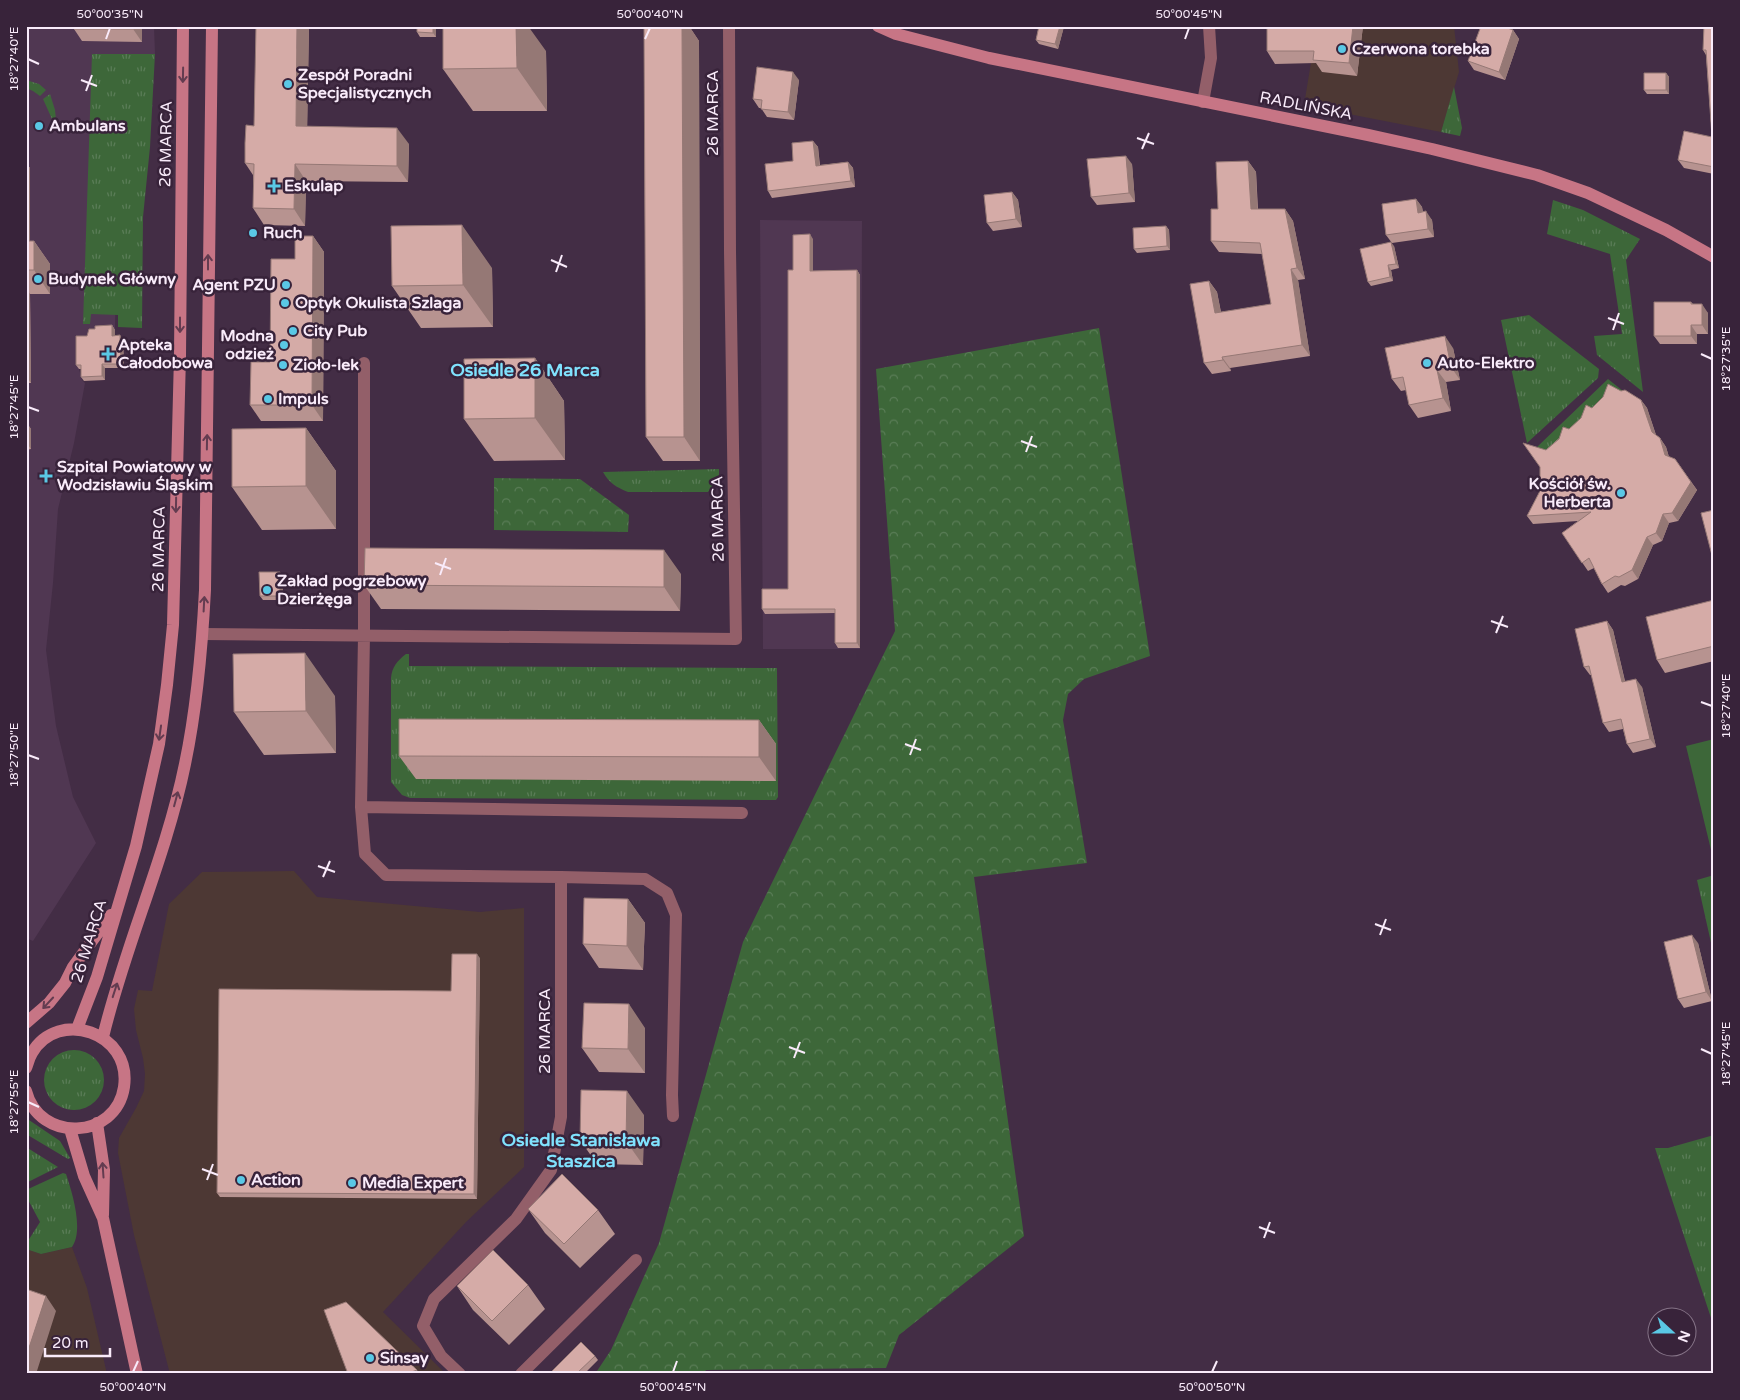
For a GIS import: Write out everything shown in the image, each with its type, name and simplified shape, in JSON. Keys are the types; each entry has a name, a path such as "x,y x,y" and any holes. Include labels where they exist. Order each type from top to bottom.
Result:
{"main road":[{"name":"26 MARCA","path":"77,1030 97,977 136,846 155,761 174,625 180,356 183,26"},
{"path":"102,1037 111,1003 163,846 181,779 194,707 203,634 212,26"},
{"name":"RADLIŃSKA","path":"878,26 896,34 989,58 1432,149 1536,175 1588,193 1666,230 1714,257"},
{"path":"26,1023 49,1004 117,906"},
{"path":"26,1068 32,1053 44,1040 58,1032 77,1030 89,1031 102,1037 116,1051 124,1075 124,1087 114,1110 97,1124 85,1128 70,1129 57,1126 39,1115 27,1099"},
{"path":"97,1124 104,1170 103,1218"},
{"path":"70,1129 84,1176 103,1218 138,1374"}],"street":[{"name":"26 MARCA","path":"203,634 736,638 730,251 730,26"},
{"path":"1203,102 1211,58 1209,26"},
{"path":"364,363 362,808 364,854 386,875 645,879 667,893 676,915 673,1116"},
{"path":"362,808 742,813"},
{"name":"26 MARCA","path":"460,1374 441,1356 423,1326 434,1299 516,1219 551,1170 561,1117 561,877"},
{"path":"521,1374 636,1260"}],"shaded area":[{"name":"Szpital Powiatowy w Wodzisławiu Śląskim","path":"26,26 154,26 155,54 141,54 137,157 117,211 115,329 78,341 79,369 82,380 85,383 74,443 58,509 46,650 56,726 73,797 96,843 33,941 26,938"},
{"path":"1317,26 1454,26 1459,72 1441,132 1318,108 1305,99"},
{"path":"760,220 862,221 860,649 763,649"},
{"path":"294,871 317,897 480,912 524,908 524,1167 466,1222 383,1312 446,1374 170,1374 134,1235 118,1153 119,1138 144,1091 145,1074 136,1030 134,1009 138,990 152,991 169,904 202,872"},
{"path":"72,1247 87,1288 107,1374 26,1374 26,1249 41,1254"}],"green space":[{"path":"92,54 155,54 150,147 143,217 142,328 118,327 118,315 91,314 90,324 83,324"},
{"path":"26,80 39,84 46,90 40,96 26,88"},
{"path":"1454,87 1462,128 1460,136 1441,132"},
{"path":"50,94 55,110 57,130 43,99"},
{"path":"1553,200 1583,210 1640,239 1626,260 1643,392 1597,355 1594,336 1622,334 1610,254 1547,234"},
{"path":"1529,315 1599,369 1598,378 1527,443 1501,320"},
{"path":"1099,328 1150,656 1084,679 1068,694 1063,720 1087,863 974,877 1024,1236 899,1335 886,1368 706,1370 703,1374 595,1374 611,1350 659,1243 743,942 895,631 876,369"},
{"path":"1608,379 1623,391 1552,458 1537,447"},
{"path":"719,469 719,478 708,492 628,492 613,484 603,472"},
{"path":"494,478 580,479 629,515 628,532 494,530"},
{"path":"406,654 409,654 409,666 777,668 778,797 776,800 410,798 402,795 391,782 391,678 396,664"},
{"path":"1714,739 1714,854 1712,854 1686,746"},
{"path":"1714,875 1714,956 1697,880"},
{"path":"74,1050 91,1055 99,1063 104,1080 99,1097 91,1105 74,1110 57,1105 49,1097 44,1080 49,1063 57,1055"},
{"path":"26,1118 60,1141 70,1158 68,1159 26,1134"},
{"path":"1714,1135 1714,1327 1655,1148 1668,1148"},
{"path":"26,1147 58,1167 26,1183"},
{"path":"63,1173 66,1174 76,1211 77,1231 72,1247 41,1254 26,1249 26,1244 40,1222 26,1196 26,1190"}],"building":[{"path":"74,26 133,26 133,29 74,29"},
{"name":"Zespół Poradni Specjalistycznych","path":"256,26 297,26 296,126 397,128 397,166 295,164 294,209 253,208 254,164 245,163 245,143 246,125 254,126"},
{"path":"417,26 433,26 433,33 417,32"},
{"path":"443,26 516,26 517,68 443,69"},
{"path":"644,26 682,26 684,437 646,437"},
{"path":"1039,26 1060,26 1055,44 1036,40"},
{"path":"1267,26 1353,26 1349,63 1313,60 1314,51 1267,51"},
{"path":"1481,26 1502,26 1513,30 1499,72 1468,61"},
{"path":"1704,26 1714,26 1714,167 1678,160 1684,131 1712,137 1706,50 1703,50"},
{"path":"757,67 793,72 788,112 761,109 762,100 753,99"},
{"path":"1644,73 1666,73 1666,90 1644,90"},
{"path":"813,141 816,166 848,162 851,181 768,191 765,164 793,161 792,143"},
{"path":"1126,156 1129,193 1091,197 1087,159"},
{"path":"1248,161 1251,209 1285,209 1297,268 1291,269 1302,345 1222,357 1223,360 1204,363 1190,284 1209,281 1215,313 1271,304 1260,243 1211,241 1211,209 1218,209 1216,162"},
{"path":"1012,192 1016,219 987,223 984,195"},
{"path":"1416,199 1418,213 1426,211 1428,229 1386,235 1382,204"},
{"path":"462,225 463,285 392,286 391,226"},
{"path":"1166,226 1167,246 1134,249 1133,228"},
{"path":"810,234 810,271 857,270 857,643 835,643 835,609 762,609 762,589 788,589 788,270 793,270 793,235"},
{"path":"295,236 313,236 312,405 250,405 251,362 270,362 271,259 295,259"},
{"path":"26,241 34,241 34,270 26,270"},
{"path":"1391,242 1396,264 1388,265 1390,277 1368,282 1360,249"},
{"path":"1654,302 1691,302 1691,304 1702,304 1702,325 1691,325 1691,336 1654,336"},
{"path":"112,325 112,336 120,335 121,364 102,364 102,376 81,377 81,365 76,365 76,336 87,336 89,329 95,329 95,326"},
{"path":"1445,336 1451,367 1437,370 1443,398 1409,405 1403,377 1392,379 1385,348"},
{"path":"535,358 535,418 464,419 464,359"},
{"name":"Kościół św. Herberta","path":"1608,384 1621,391 1625,390 1641,400 1652,432 1660,438 1665,455 1675,459 1691,482 1672,513 1663,514 1656,533 1647,537 1632,570 1619,577 1615,576 1602,584 1589,558 1582,563 1562,533 1591,512 1527,516 1540,491 1540,467 1523,443 1546,450 1559,439 1563,427 1569,429 1581,418 1586,405 1592,408 1603,397"},
{"path":"306,428 306,486 232,487 232,429"},
{"path":"1714,510 1714,563 1701,513"},
{"path":"365,548 664,550 664,587 364,585"},
{"path":"259,572 280,572 280,596 260,596"},
{"path":"1714,600 1714,646 1657,660 1646,617"},
{"path":"1607,621 1622,682 1636,679 1650,739 1627,744 1621,719 1603,723 1589,666 1584,667 1575,629"},
{"path":"305,653 306,711 234,712 233,654"},
{"path":"399,719 759,720 759,757 399,756"},
{"path":"584,898 628,899 627,946 583,944"},
{"path":"1692,935 1706,992 1678,999 1664,942"},
{"path":"452,954 477,954 474,1194 217,1193 219,989 451,991"},
{"path":"584,1003 629,1004 628,1049 582,1048"},
{"path":"581,1090 627,1091 626,1141 580,1140"},
{"path":"562,1174 598,1210 564,1244 528,1209"},
{"path":"493,1250 528,1285 492,1321 457,1286"},
{"path":"26,1289 46,1296 26,1357"},
{"path":"346,1302 417,1370 406,1374 348,1374 324,1310"},
{"path":"581,1342 595,1356 576,1374 549,1374"}],"place":[{"name":"Czerwona torebka","path":"1342,49"},
{"name":"Zespół Poradni Specjalistycznych","path":"288,84"},
{"name":"Ambulans","path":"39,126"},
{"name":"Eskulap","path":"274,186"},
{"name":"Ruch","path":"253,233"},
{"name":"Budynek Główny","path":"38,279"},
{"name":"Agent PZU","path":"286,285"},
{"name":"Optyk Okulista Szlaga","path":"285,303"},
{"name":"City Pub","path":"293,331"},
{"name":"Modna odzież","path":"284,345"},
{"name":"Apteka Całodobowa","path":"108,354"},
{"name":"Auto-Elektro","path":"1427,363"},
{"name":"Zioło-lek","path":"283,365"},
{"name":"Impuls","path":"268,399"},
{"name":"Szpital Powiatowy w Wodzisławiu Śląskim","path":"46,476"},
{"name":"Kościół św. Herberta","path":"1621,493"},
{"name":"Zakład pogrzebowy Dzierżęga","path":"267,590"},
{"name":"Action","path":"241,1180"},
{"name":"Media Expert","path":"352,1183"},
{"name":"Sinsay","path":"370,1358"}],"district":[{"name":"Osiedle 26 Marca","path":"525,370"},
{"name":"Osiedle Stanisława Staszica","path":"581,1150"}]}
